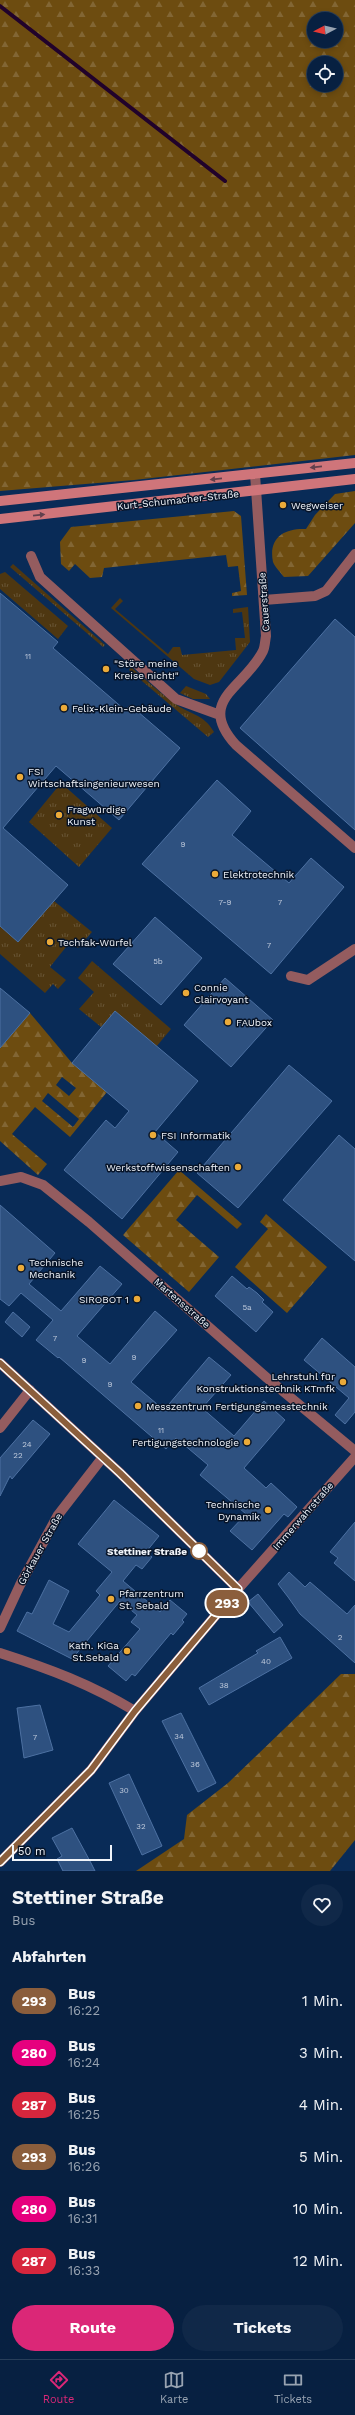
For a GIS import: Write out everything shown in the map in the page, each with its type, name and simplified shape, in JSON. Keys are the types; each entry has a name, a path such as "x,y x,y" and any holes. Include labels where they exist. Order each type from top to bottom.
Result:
{"main road":[{"name":"Kurt-Schumacher-Straße","path":"0,501 355,463"},
{"name":"Kurt-Schumacher-Straße","path":"0,519 355,480"}],"street":[{"name":"Cauerstraße","path":"220,715 222,700 263,651 266,636 255,474"},
{"path":"264,600 315,596 326,591 355,554"},
{"path":"31,556 40,577 176,699 220,715 224,732 236,744 355,848"},
{"path":"292,976 308,980 355,949"},
{"name":"Martensstraße","path":"0,1182 21,1177 43,1185 89,1222 267,1378 355,1451"},
{"path":"0,1363 103,1457 238,1589 135,1711 91,1770 0,1862"},
{"path":"0,1428 30,1390"},
{"name":"Görkauer Straße","path":"0,1628 20,1585 58,1515 103,1457"},
{"name":"Immerwahrstraße","path":"238,1589 355,1457"},
{"path":"0,1653 60,1672 99,1690 135,1711"}],"green space":[{"path":"0,0 355,0 355,455 134,480 0,491"},
{"path":"355,491 355,523 308,576 284,577 273,562 272,553 276,540 285,532 306,529 315,515 335,494"},
{"path":"234,511 241,516 247,595 232,596 232,593 241,591 238,566 228,567 226,555 104,568 102,577 90,578 75,564 69,571 61,564 60,542 71,527"},
{"path":"13,564 105,645 103,647 10,567"},
{"path":"5,572 68,626 58,639 0,589 0,574"},
{"path":"120,598 123,601 115,609 168,654 173,647 180,647 182,655 236,650 235,638 245,638 242,612 233,613 233,609 248,607 250,642 219,682 210,685 194,679 111,608"},
{"path":"131,667 174,703 205,721 214,732 208,737 129,670"},
{"path":"186,686 206,694 210,699 193,699 180,693"},
{"path":"61,783 112,828 79,867 29,822"},
{"path":"54,901 92,932 78,948 70,942 50,967 66,980 58,989 53,984 45,993 0,954 0,926 18,942"},
{"path":"92,961 171,1029 156,1047 115,1012 101,1027 79,1009 94,992 78,978"},
{"path":"30,1013 72,1063 107,1092 70,1137 35,1107 12,1134 47,1164 38,1175 0,1141 0,1048","holes":["62,1077 76,1088 69,1096 56,1085","48,1093 79,1119 73,1127 42,1101"]},
{"path":"179,1170 242,1224 237,1229 197,1195 176,1220 219,1257 189,1292 123,1235"},
{"path":"266,1214 327,1267 287,1313 235,1267 268,1229 260,1222"},
{"path":"341,1674 355,1674 355,1840 330,1871 136,1871 184,1839 187,1815 228,1783"}],"building":[{"name":"Felix-Klein-Gebäude","path":"0,593 58,642 53,648 125,710 130,705 180,748 119,820 56,766 3,828 68,885 18,942 0,926"},
{"path":"335,619 355,637 355,830 240,728"},
{"name":"Elektrotechnik","path":"217,780 251,811 232,835 289,883 311,858 344,887 271,974 142,864"},
{"path":"155,917 202,958 161,1005 113,964"},
{"name":"FAUbox","path":"225,978 273,1020 231,1067 184,1025"},
{"path":"0,988 30,1013 0,1048"},
{"path":"115,1011 198,1081 155,1132 178,1152 122,1219 64,1170 106,1120 115,1128 129,1111 72,1063"},
{"path":"289,1065 332,1101 238,1208 197,1173"},
{"path":"339,1135 355,1149 355,1261 283,1200"},
{"path":"0,1205 55,1253 29,1284 61,1311 100,1266 122,1284 77,1336 110,1364 155,1311 177,1330 131,1382 164,1410 209,1357 231,1375 202,1408 234,1436 264,1401 285,1420 244,1468 266,1488 271,1483 297,1507 288,1517 284,1514 252,1550 230,1531 246,1514 200,1475 208,1465 176,1438 166,1449 59,1357 58,1358 36,1340 53,1320 21,1293 9,1306 0,1299"},
{"path":"232,1276 247,1289 249,1287 257,1293 264,1300 262,1302 273,1312 256,1332 215,1296"},
{"path":"13,1312 30,1327 22,1337 5,1322"},
{"name":"Lehrstuhl für Konstruktionstechnik KTmfk","path":"322,1338 355,1367 355,1412 345,1424 335,1415 349,1398 304,1360"},
{"path":"33,1420 50,1434 12,1479 10,1476 0,1496 0,1458"},
{"path":"114,1500 159,1536 146,1552 152,1557 142,1569 136,1565 123,1581 160,1612 170,1600 187,1614 182,1620 184,1622 173,1635 171,1633 135,1676 132,1674 126,1681 108,1666 140,1629 131,1622 137,1615 120,1601 72,1659 17,1631 27,1612 32,1614 49,1580 69,1591 53,1624 69,1632 100,1595 96,1591 112,1572 78,1544"},
{"path":"355,1522 355,1581 334,1563 338,1558 330,1552"},
{"path":"289,1572 305,1587 310,1582 347,1614 355,1605 355,1663 300,1614 278,1584"},
{"path":"258,1594 283,1625 274,1633 248,1602"},
{"path":"280,1637 292,1658 209,1705 199,1688 258,1653 256,1651"},
{"path":"40,1705 53,1750 24,1758 17,1708"},
{"path":"181,1713 216,1783 198,1792 162,1721"},
{"path":"129,1774 162,1846 142,1855 109,1783"},
{"path":"72,1828 95,1871 63,1871 57,1859 62,1856 52,1838"}],"waterway":[{"path":"0,6 225,181"}],"bus line":[{"name":"293","path":"0,1363 120,1473 238,1589 135,1711 91,1770 38,1826 0,1862"}],"place":[{"name":"Wegweiser","path":"283,505"},
{"name":"\"Störe meine Kreise nicht!\"","path":"106,669"},
{"name":"Felix-Klein-Gebäude","path":"64,708"},
{"name":"FSI Wirtschaftsingenieurwesen","path":"20,777"},
{"name":"Fragwürdige Kunst","path":"59,815"},
{"name":"Elektrotechnik","path":"215,874"},
{"name":"Techfak-Würfel","path":"50,942"},
{"name":"Connie Clairvoyant","path":"186,993"},
{"name":"FAUbox","path":"228,1022"},
{"name":"FSI Informatik","path":"153,1135"},
{"name":"Werkstoffwissenschaften","path":"238,1167"},
{"name":"Technische Mechanik","path":"21,1268"},
{"name":"SIROBOT 1","path":"137,1299"},
{"name":"Lehrstuhl für Konstruktionstechnik KTmfk","path":"343,1382"},
{"name":"Messzentrum Fertigungsmesstechnik","path":"138,1406"},
{"name":"Fertigungstechnologie","path":"247,1442"},
{"name":"Technische Dynamik","path":"268,1510"},
{"name":"Stettiner Straße","path":"199,1551"},
{"name":"Pfarrzentrum St. Sebald","path":"111,1599"},
{"name":"Kath. KiGa St.Sebald","path":"127,1651"}]}
